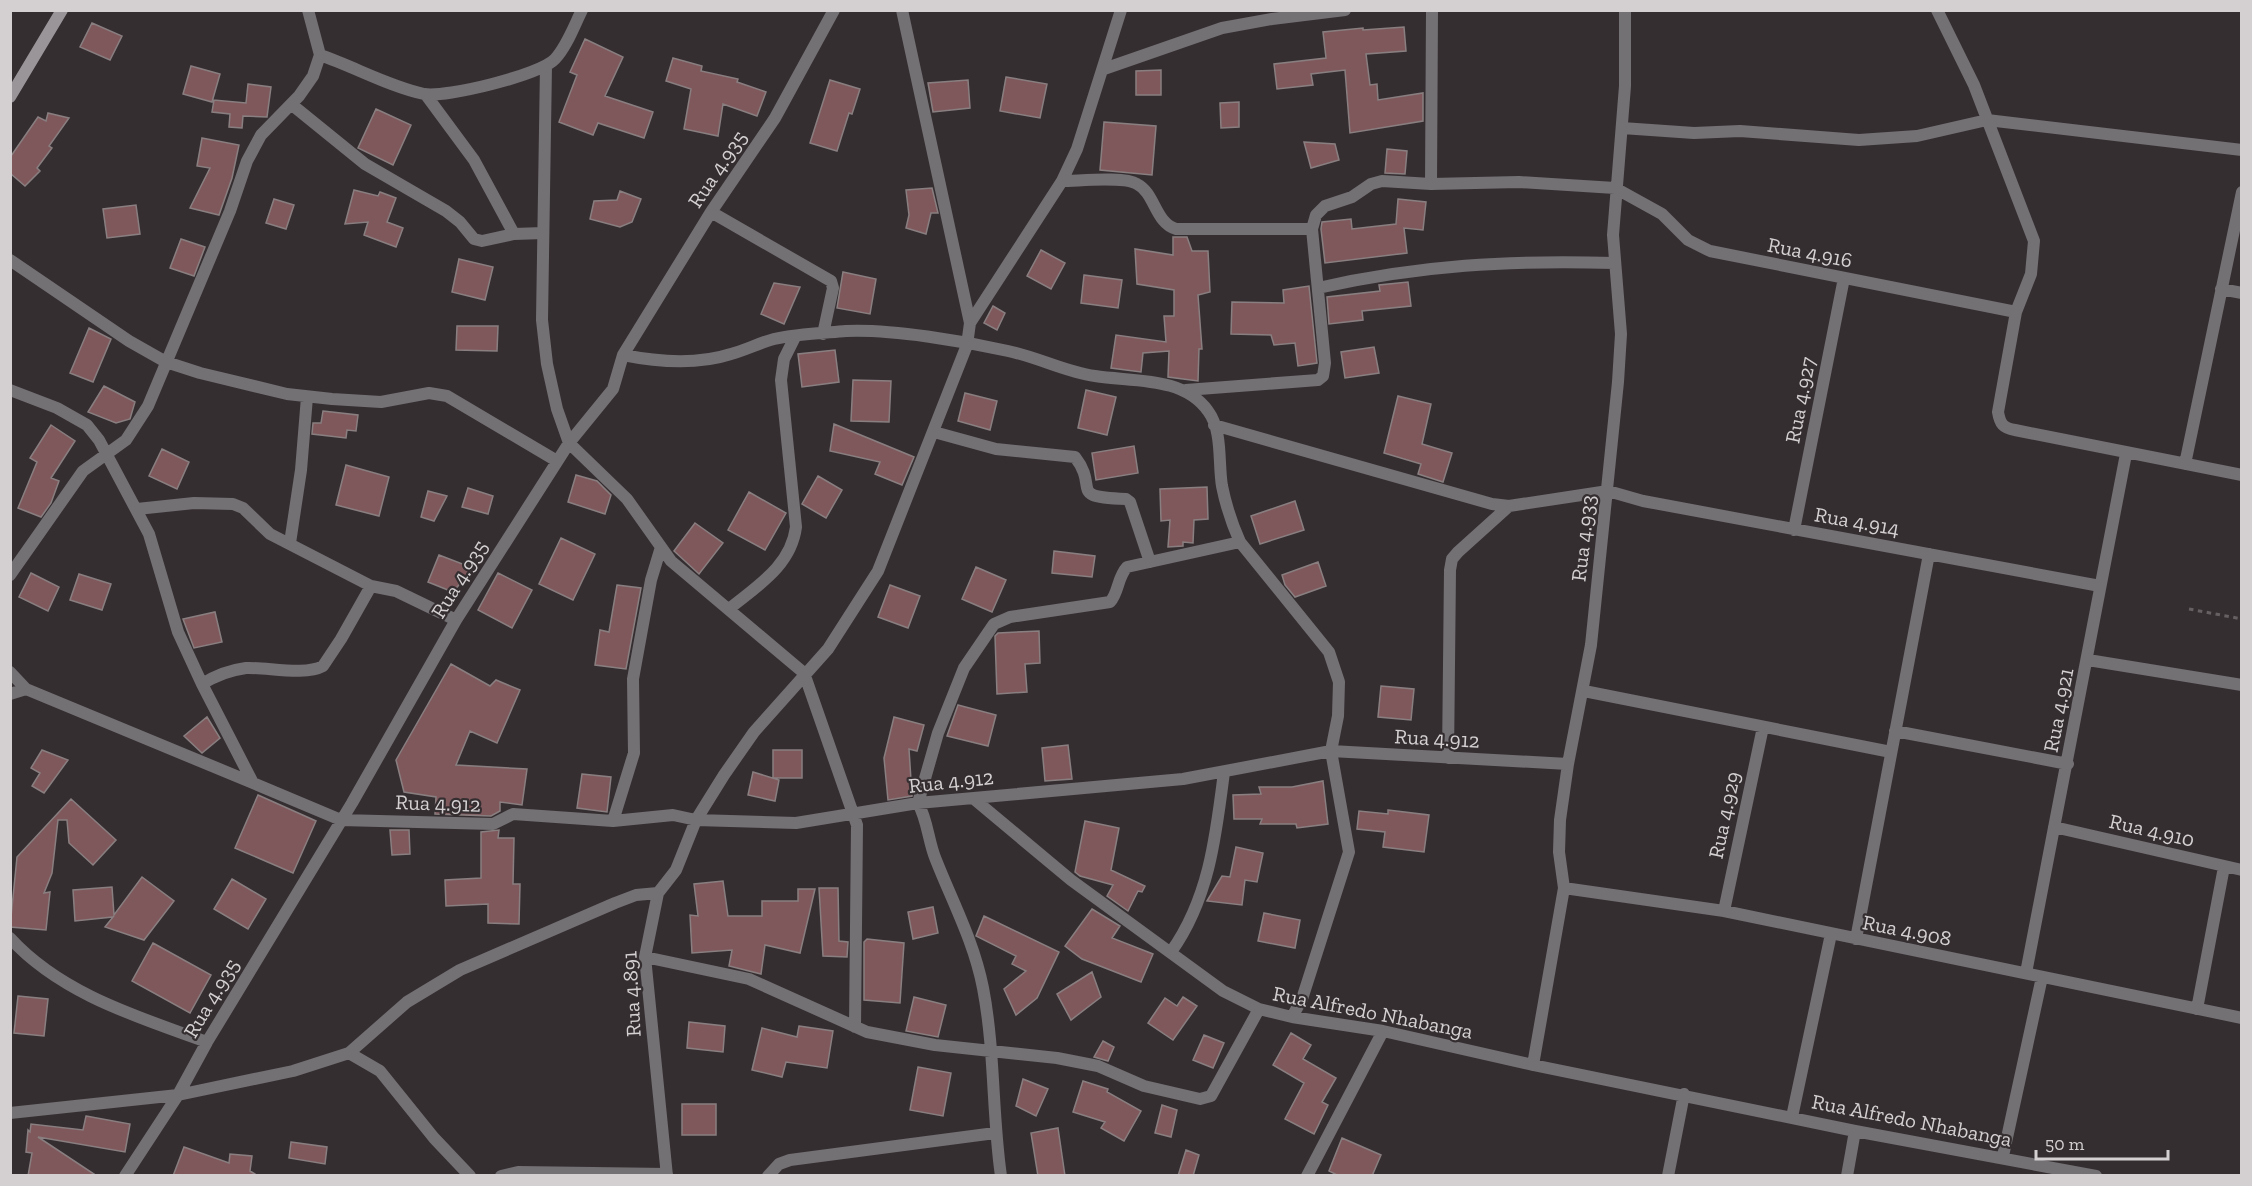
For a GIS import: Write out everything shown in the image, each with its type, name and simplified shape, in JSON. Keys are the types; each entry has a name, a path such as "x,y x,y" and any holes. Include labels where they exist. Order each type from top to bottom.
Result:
{"main road":[{"path":"10,97 62,10"}],"street":[{"path":"10,575 66,492 83,471 126,440 148,406 230,211 247,161 261,135 291,104 313,76 321,55 308,10"},
{"path":"321,55 426,94 460,91 505,81 546,66 556,58 582,10"},
{"name":"Rua 4.935","path":"125,1176 178,1095 456,620 569,443 613,389 623,355 711,212 775,118 834,10"},
{"path":"902,10 970,323"},
{"path":"970,323 1062,181 1077,149 1121,10"},
{"path":"1104,69 1222,28 1318,12 1345,10"},
{"path":"1431,184 1432,10"},
{"name":"Rua 4.933","path":"1533,1065 1564,888 1559,852 1568,764 1584,691 1608,491 1621,333 1614,263 1615,188 1622,128 1625,10"},
{"path":"1936,10 1974,85 2034,241 2031,274 2016,312 1998,412 2000,422 2006,428 2126,454 2241,475"},
{"path":"546,66 542,320 547,364 557,409 569,443 627,499 671,561 804,673 857,825 855,1027"},
{"path":"426,94 474,160 514,234"},
{"path":"291,104 365,164 447,211 474,239 482,241 514,234 543,233"},
{"path":"1622,128 1694,133 1740,132 1859,140 1917,136 1988,120 2241,150"},
{"path":"1062,181 1134,182 1146,192 1166,224 1176,229 1312,229"},
{"path":"623,355 674,362 730,355 777,338 882,332 1008,351 1039,359 1066,371 1163,384 1186,390 1318,380 1323,376 1325,363 1312,229 1316,215 1325,206 1352,197 1371,184 1382,181 1431,184 1519,182 1615,188"},
{"name":"Rua 4.916","path":"1615,188 1662,214 1688,240 1710,251 2016,312"},
{"path":"2185,464 2241,192"},
{"path":"711,212 831,281 833,288 823,334"},
{"path":"10,260 129,341 166,362 200,373 308,397 381,402 429,393 447,396 557,461"},
{"path":"1318,288 1366,277 1454,265 1535,261 1614,263"},
{"name":"Rua 4.927","path":"1794,530 1844,278"},
{"path":"2221,289 2241,293"},
{"name":"Rua 4.891","path":"667,1175 645,957 658,893 676,870 696,820 754,732 804,673 828,649 878,571 968,345 970,323"},
{"path":"729,609 777,570 795,540 796,527 781,380 784,359 795,337"},
{"path":"10,390 57,408 87,425 105,454 149,534 178,632 253,783"},
{"path":"1186,390 1209,411 1214,425 1222,486 1231,522 1240,542 1329,652 1339,682 1338,716 1331,751 1349,852 1302,999 1292,1017"},
{"path":"290,543 301,470 308,397"},
{"path":"1214,425 1439,491 1492,504 1509,506 1608,491"},
{"path":"934,432 996,449 1076,457 1088,493 1094,497 1126,499 1130,502 1150,562"},
{"name":"Rua 4.921","path":"2026,973 2126,454"},
{"name":"Rua 4.914","path":"1608,491 1643,501 2100,586"},
{"path":"137,509 194,503 234,504 243,508 270,534 371,586 396,591 456,620"},
{"path":"1448,758 1450,570 1458,552 1509,506"},
{"path":"1001,1176 995,1133 990,1050 983,990 968,932 935,857 926,817 918,803 938,733 964,668 994,624 1010,617 1110,602 1114,597 1121,573 1127,567 1240,542"},
{"path":"613,820 634,753 633,679 651,580 661,547"},
{"path":"1856,939 1929,554"},
{"path":"202,684 215,676 246,668 305,670 323,666 371,586"},
{"path":"2088,660 2241,685"},
{"path":"10,672 26,689 341,820"},
{"path":"10,694 26,689"},
{"path":"1584,691 1891,752"},
{"name":"Rua 4.929","path":"1724,911 1763,727"},
{"path":"1895,731 2068,764"},
{"name":"Rua 4.912","path":"341,820 494,824 513,814 613,820 673,815 696,820 796,823 852,816 918,803 974,799 1040,790 1119,786 1224,772 1331,751 1568,764"},
{"path":"1171,952 1186,932 1203,890 1214,851 1224,772"},
{"name":"Rua Alfredo Nhabanga","path":"974,799 1071,880 1223,991 1259,1009 1292,1017 1383,1031 1533,1065 1684,1094 1855,1131 2003,1156 2067,1173 2096,1176"},
{"name":"Rua 4.910","path":"2054,827 2241,870"},
{"path":"2197,1009 2224,867"},
{"name":"Rua 4.908","path":"1564,888 1724,911 2241,1018"},
{"path":"10,1113 178,1095 293,1071 349,1053 407,1002 460,970 615,903 636,895 658,893"},
{"name":"Rua Alfredo Nhabanga","path":"1792,1117 1831,934"},
{"path":"10,938 51,974 91,996 143,1019 207,1042"},
{"path":"645,957 749,979 867,1032 935,1045 1057,1058 1098,1066 1144,1086 1206,1099 1211,1096 1259,1009"},
{"path":"2003,1156 2042,977"},
{"path":"1307,1176 1383,1031"},
{"path":"349,1053 380,1071 434,1138 471,1176"},
{"path":"1668,1176 1684,1094"},
{"path":"1847,1176 1855,1131"},
{"path":"768,1176 779,1164 790,1160 995,1133"},
{"path":"501,1176 518,1172 667,1175"}],"path":[{"path":"2189,609 2241,620"}],"building":[{"path":"92,23 122,36 110,60 80,47"},
{"path":"1404,27 1406,51 1366,54 1370,85 1377,84 1378,100 1423,93 1423,121 1350,133 1345,70 1311,74 1313,85 1277,89 1274,64 1326,58 1323,32"},
{"path":"585,39 623,57 605,96 653,112 644,138 598,123 593,135 559,122 577,75 570,72"},
{"path":"673,58 702,66 701,71 738,79 737,82 766,92 757,116 723,104 718,136 684,129 691,89 666,81"},
{"path":"191,66 220,74 212,102 183,94"},
{"path":"1161,70 1161,95 1136,95 1136,71"},
{"path":"1006,77 1047,84 1040,118 1000,111"},
{"path":"830,80 860,89 852,114 849,113 837,151 810,143"},
{"path":"968,80 970,108 933,112 928,83"},
{"path":"248,84 271,87 267,117 243,116 242,128 229,127 230,114 212,112 214,100 246,103"},
{"path":"1239,102 1239,127 1221,128 1220,103"},
{"path":"376,109 411,125 393,165 358,148"},
{"path":"48,113 69,118 49,146 52,148 37,168 40,171 25,186 11,174 11,156 38,117 46,121"},
{"path":"1104,122 1156,126 1152,175 1100,170"},
{"path":"202,138 239,145 232,178 219,215 190,208 210,168 197,166"},
{"path":"1304,142 1335,144 1339,160 1311,168"},
{"path":"1387,149 1407,151 1405,174 1385,173"},
{"path":"932,188 938,213 931,213 926,234 906,228 909,215 906,190"},
{"path":"354,190 378,196 380,192 396,198 387,222 403,228 396,247 364,235 368,222 345,224"},
{"path":"620,191 641,199 632,222 620,227 590,219 594,201 617,200"},
{"path":"274,199 294,205 286,229 266,223"},
{"path":"1398,199 1426,202 1423,230 1404,228 1407,253 1325,263 1322,222 1351,219 1352,229 1396,224"},
{"path":"136,205 140,234 107,238 103,209"},
{"path":"1173,237 1187,237 1192,251 1208,251 1210,292 1198,295 1202,349 1199,349 1198,381 1168,377 1169,351 1143,353 1141,372 1111,368 1116,335 1166,342 1164,316 1174,316 1174,290 1137,284 1135,249 1173,255"},
{"path":"181,239 205,247 194,276 170,268"},
{"path":"1041,250 1065,263 1051,289 1027,276"},
{"path":"459,259 493,267 485,300 452,292"},
{"path":"843,272 876,279 870,314 837,308"},
{"path":"1084,275 1122,280 1118,308 1081,303"},
{"path":"1408,282 1411,306 1362,311 1363,320 1329,324 1327,297 1380,291 1379,285"},
{"path":"774,283 800,287 784,324 761,314"},
{"path":"1309,286 1317,363 1298,366 1295,343 1274,345 1271,335 1231,334 1232,302 1284,303 1283,290"},
{"path":"993,306 1005,313 997,330 984,323"},
{"path":"457,326 498,326 497,351 456,350"},
{"path":"89,328 111,339 93,382 70,373"},
{"path":"1374,347 1379,373 1345,378 1341,352"},
{"path":"835,350 839,382 802,387 798,354"},
{"path":"853,380 891,381 889,422 851,421"},
{"path":"104,386 135,402 130,419 116,423 88,412"},
{"path":"1086,390 1116,397 1107,435 1078,428"},
{"path":"965,393 997,401 990,430 958,421"},
{"path":"1398,396 1431,404 1422,444 1452,453 1443,482 1418,474 1421,464 1384,453"},
{"path":"323,411 358,415 356,431 347,430 346,438 312,434 313,423 321,423"},
{"path":"834,424 914,457 902,485 875,474 880,462 830,451"},
{"path":"51,425 75,441 51,478 59,481 51,503 41,517 18,508 37,462 30,458"},
{"path":"1134,446 1138,473 1096,480 1092,453"},
{"path":"162,449 189,462 177,489 149,476"},
{"path":"346,465 389,477 379,516 336,505"},
{"path":"576,475 597,481 611,495 605,514 568,502"},
{"path":"818,476 842,490 826,518 802,504"},
{"path":"1207,487 1208,519 1194,520 1193,543 1183,542 1183,546 1168,547 1170,520 1161,521 1160,489"},
{"path":"468,488 493,496 488,514 462,507"},
{"path":"428,491 447,496 434,521 421,517"},
{"path":"749,492 786,513 765,550 728,530"},
{"path":"1295,501 1304,530 1260,544 1251,516"},
{"path":"695,523 723,543 699,574 674,551"},
{"path":"561,538 595,554 573,600 539,584"},
{"path":"1054,551 1095,556 1092,577 1052,573"},
{"path":"439,555 473,568 453,592 428,582"},
{"path":"1318,562 1326,586 1295,597 1285,585 1282,575"},
{"path":"976,567 1006,580 992,612 962,599"},
{"path":"31,573 59,587 48,611 19,597"},
{"path":"498,573 532,590 512,628 478,610"},
{"path":"79,574 111,584 102,610 70,600"},
{"path":"617,585 641,588 626,669 595,665 600,630 609,632"},
{"path":"890,585 920,596 908,628 878,617"},
{"path":"215,612 222,642 194,648 183,619"},
{"path":"1039,631 1040,663 1025,664 1027,692 997,694 995,636 998,633"},
{"path":"451,664 490,686 496,680 520,690 497,743 470,731 456,765 527,769 522,805 500,802 500,811 491,816 435,814 436,797 404,792 396,760"},
{"path":"1381,686 1414,689 1411,720 1378,717"},
{"path":"958,705 996,715 988,746 947,736"},
{"path":"207,717 220,738 202,753 184,736"},
{"path":"894,717 924,725 917,751 909,749 912,796 888,800 884,758"},
{"path":"1068,745 1072,779 1045,781 1042,748"},
{"path":"42,750 68,760 44,793 32,786 40,773 31,768"},
{"path":"773,750 802,750 802,778 773,778"},
{"path":"753,772 779,780 775,801 748,795"},
{"path":"582,774 611,777 607,812 577,808"},
{"path":"1323,781 1328,824 1297,828 1296,824 1260,824 1262,819 1234,819 1233,795 1261,794 1259,787 1292,787"},
{"path":"258,795 316,821 293,873 235,848"},
{"path":"71,799 116,840 93,865 69,843 67,820 58,820 52,873 44,893 50,892 46,930 10,927 17,857"},
{"path":"1388,810 1429,815 1424,852 1383,847 1385,832 1357,829 1359,811 1388,814"},
{"path":"1085,821 1119,828 1111,870 1145,886 1142,892 1138,891 1128,911 1107,896 1113,885 1080,876 1075,872"},
{"path":"390,830 409,830 410,854 392,855"},
{"path":"499,830 498,838 514,838 513,884 520,884 519,924 488,923 488,904 446,906 445,880 481,878 481,832"},
{"path":"1236,847 1263,853 1257,882 1245,880 1242,905 1207,901 1222,876 1230,877"},
{"path":"142,877 174,901 144,940 105,927 113,917 75,921 73,890 112,887 114,915"},
{"path":"232,879 266,899 248,929 214,909"},
{"path":"723,881 728,916 762,916 762,901 798,901 798,889 815,889 800,953 765,945 761,974 729,966 732,950 692,953 690,915 698,916 694,884"},
{"path":"819,888 838,888 839,941 848,942 847,957 823,956"},
{"path":"933,907 938,933 913,939 908,912"},
{"path":"1092,909 1120,926 1112,938 1153,954 1141,982 1082,959 1065,946"},
{"path":"1264,913 1300,920 1295,948 1258,941"},
{"path":"984,916 1059,952 1037,998 1016,1015 1004,989 1026,971 1012,964 1016,956 976,936"},
{"path":"867,939 904,943 900,1003 864,1000 864,942"},
{"path":"153,943 211,975 190,1013 132,981"},
{"path":"1092,972 1101,997 1071,1020 1057,994"},
{"path":"18,996 48,999 44,1036 14,1033"},
{"path":"914,997 946,1005 938,1037 906,1031"},
{"path":"1183,997 1197,1006 1173,1040 1148,1023 1165,998 1177,1006"},
{"path":"689,1022 725,1026 723,1052 687,1048"},
{"path":"799,1026 833,1031 827,1068 786,1062 782,1077 752,1070 762,1028 797,1037"},
{"path":"1291,1033 1311,1045 1303,1059 1336,1078 1322,1102 1328,1105 1314,1134 1285,1119 1304,1083 1273,1065"},
{"path":"1204,1035 1224,1043 1213,1068 1193,1060"},
{"path":"1103,1041 1114,1047 1108,1061 1094,1057"},
{"path":"918,1067 951,1073 943,1116 910,1110"},
{"path":"1023,1079 1048,1089 1036,1116 1016,1106"},
{"path":"1083,1081 1108,1089 1107,1092 1141,1111 1124,1141 1101,1128 1105,1122 1073,1112"},
{"path":"682,1104 716,1104 716,1135 682,1135"},
{"path":"1162,1105 1177,1110 1171,1137 1155,1133"},
{"path":"86,1116 130,1124 125,1152 38,1137 97,1176 28,1176 32,1153 26,1152 28,1130 30,1132 31,1124 83,1130"},
{"path":"1058,1128 1065,1176 1038,1176 1031,1133"},
{"path":"1342,1138 1381,1155 1372,1176 1339,1176 1329,1171"},
{"path":"291,1142 327,1147 325,1164 289,1158"},
{"path":"184,1147 229,1163 230,1154 252,1156 250,1171 258,1176 173,1176"},
{"path":"1186,1150 1199,1155 1193,1176 1178,1176"}]}
